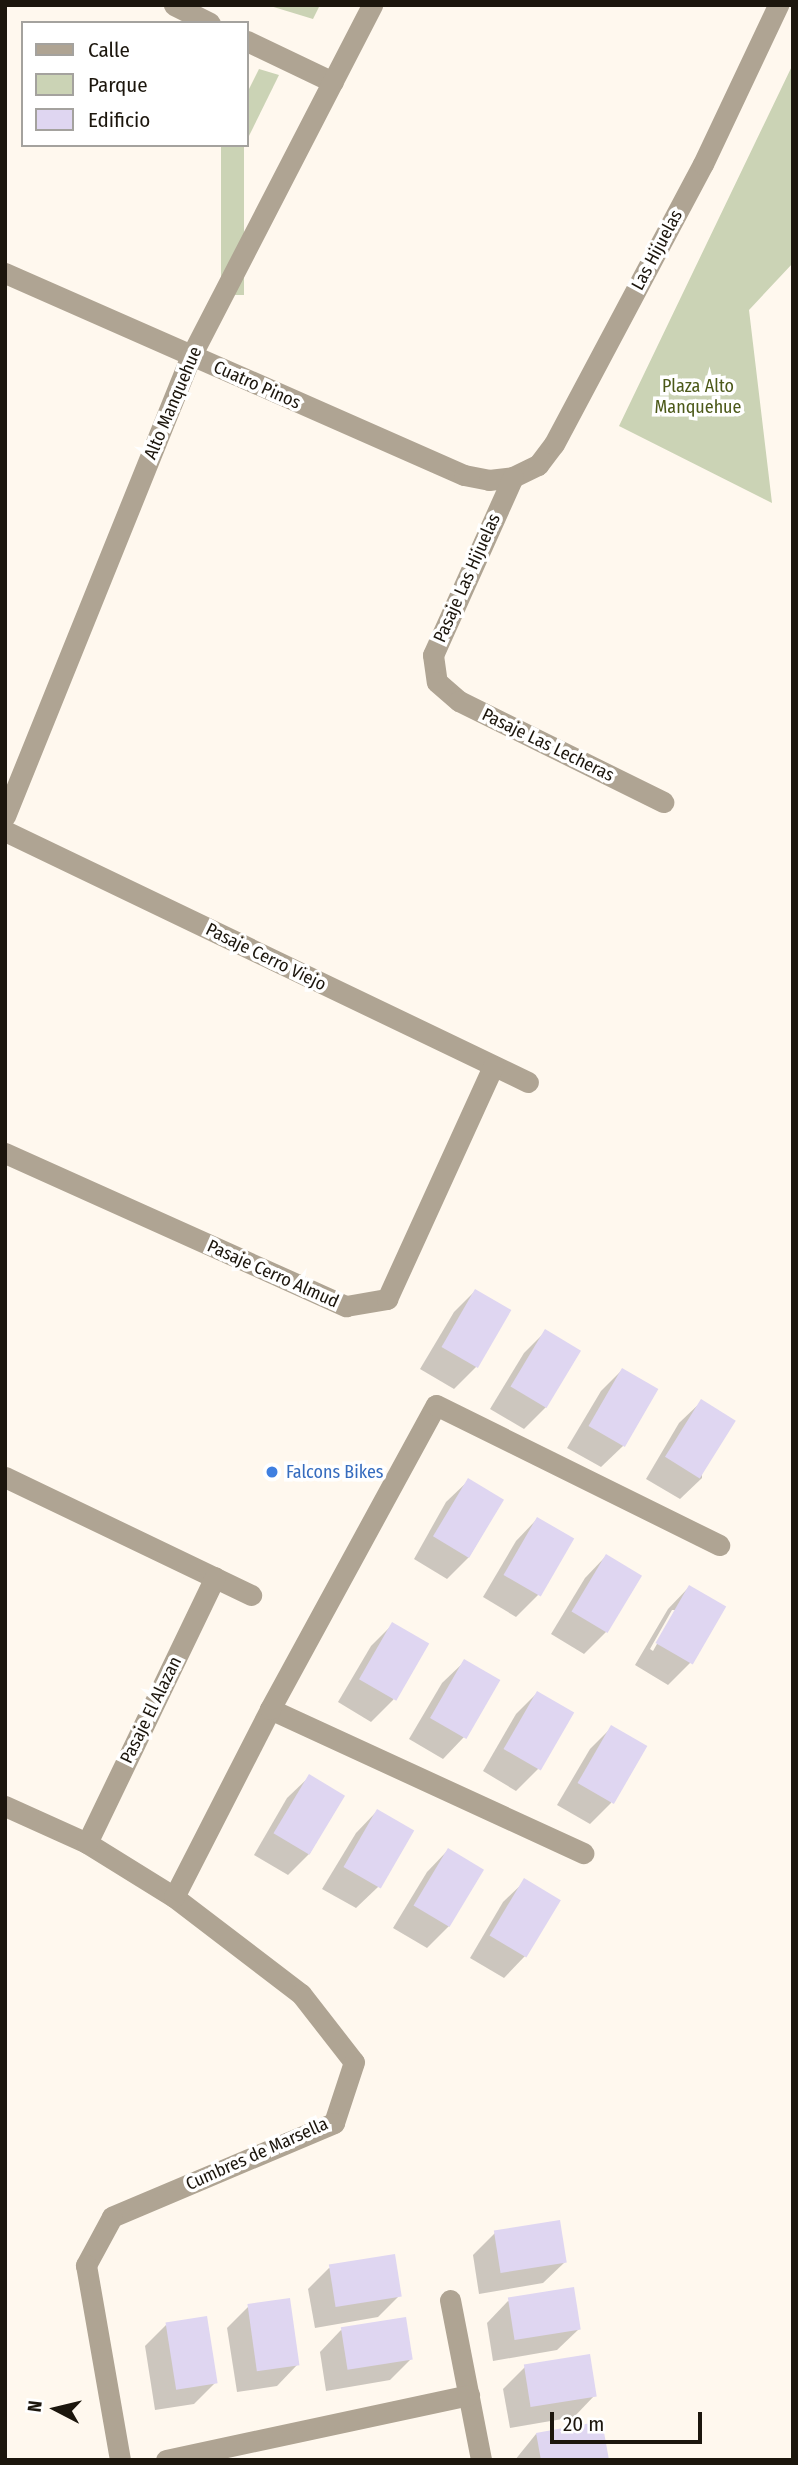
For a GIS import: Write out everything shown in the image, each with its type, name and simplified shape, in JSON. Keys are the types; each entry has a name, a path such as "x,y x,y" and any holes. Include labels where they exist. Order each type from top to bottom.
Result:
{"street":[{"path":"174,5 206,21"},
{"name":"Alto Manquehue","path":"5,816 191,356 372,5"},
{"name":"Las Hijuelas","path":"513,477 538,465 554,444 702,164 778,5"},
{"path":"248,40 333,82"},
{"name":"Cuatro Pinos","path":"5,273 464,475 513,477"},
{"name":"Pasaje Las Hijuelas","path":"437,681 433,655 513,477"},
{"name":"Pasaje Las Lecheras","path":"437,681 459,701 663,802"},
{"name":"Pasaje Cerro Viejo","path":"5,831 528,1082"},
{"name":"Pasaje Cerro Almud","path":"5,1153 346,1306 387,1298 493,1066"},
{"path":"174,1897 270,1709 436,1405 719,1545"},
{"path":"5,1477 251,1595"},
{"name":"Pasaje El Alazan","path":"87,1843 215,1577"},
{"path":"270,1709 583,1853"},
{"name":"Cumbres de Marsella","path":"5,1806 87,1843 174,1897 301,1994 354,2062 334,2123 112,2217 86,2265 120,2460"},
{"path":"450,2300 481,2460"},
{"path":"166,2460 469,2395"}],"green space":[{"path":"267,5 320,5 313,19"},
{"name":"Plaza Alto Manquehue","path":"793,64 793,263 749,310 772,503 619,426"},
{"path":"259,69 279,75 248,138 248,91"},
{"path":"221,147 244,147 244,295 221,295"}],"building":[{"path":"475,1289 511,1310 478,1368 441,1347"},
{"path":"545,1329 581,1351 546,1408 510,1386"},
{"path":"622,1368 658,1389 625,1447 588,1426"},
{"path":"701,1399 736,1421 700,1478 665,1457"},
{"path":"468,1478 504,1500 469,1558 433,1536"},
{"path":"537,1517 574,1538 541,1597 503,1575"},
{"path":"606,1554 642,1576 607,1633 571,1611"},
{"path":"689,1585 726,1606 693,1665 656,1643"},
{"path":"392,1622 429,1644 396,1701 359,1679"},
{"path":"464,1659 500,1680 466,1739 430,1718"},
{"path":"537,1691 574,1712 541,1771 503,1749"},
{"path":"611,1725 647,1746 614,1804 578,1783"},
{"path":"309,1774 345,1796 309,1855 273,1833"},
{"path":"377,1809 414,1830 381,1889 344,1867"},
{"path":"448,1848 484,1870 449,1927 413,1905"},
{"path":"524,1878 561,1900 526,1958 489,1935"},
{"path":"560,2220 567,2262 501,2273 494,2230"},
{"path":"395,2254 402,2296 336,2307 329,2264"},
{"path":"574,2287 581,2329 515,2340 508,2297"},
{"path":"290,2298 299,2365 257,2371 247,2304"},
{"path":"207,2316 218,2383 176,2390 166,2323"},
{"path":"406,2317 413,2359 348,2370 341,2327"},
{"path":"590,2354 597,2396 531,2407 524,2364"},
{"path":"602,2421 609,2460 541,2460 536,2433"}],"place":[{"name":"Falcons Bikes","path":"272,1472"}]}
